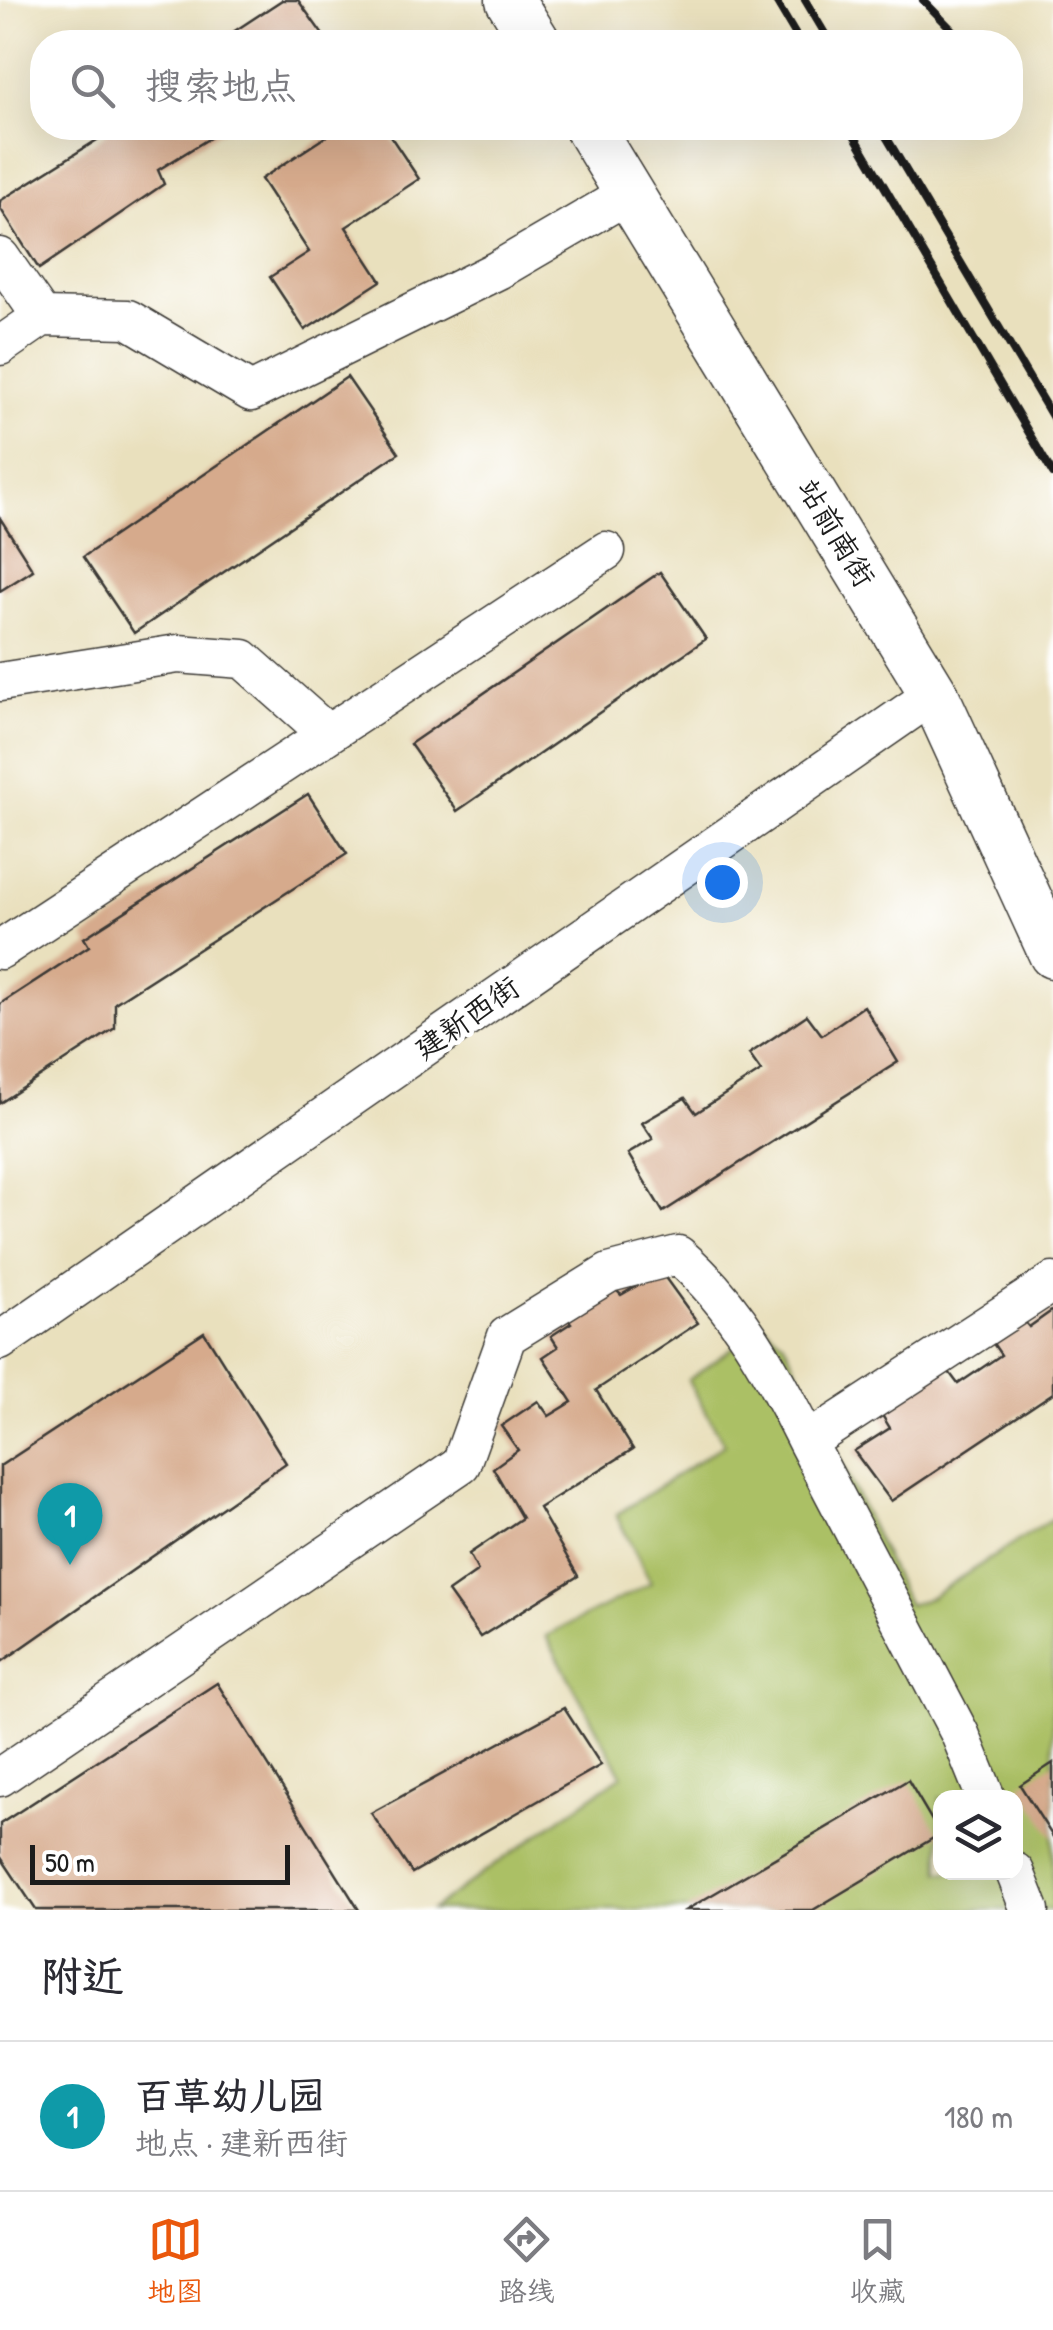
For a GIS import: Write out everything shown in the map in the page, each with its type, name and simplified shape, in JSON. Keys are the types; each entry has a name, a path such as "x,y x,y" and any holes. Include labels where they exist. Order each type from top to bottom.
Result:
{"main road":[{"path":"510,0 529,30"},
{"name":"站前南街","path":"597,140 934,694 1053,954"}],"street":[{"path":"0,346 42,317 128,318 250,392 498,270 630,193"},
{"path":"0,257 42,317"},
{"path":"0,950 606,551"},
{"path":"0,682 178,654 243,659 328,734"},
{"name":"建新西街","path":"0,1342 934,694"},
{"path":"0,1777 461,1464 507,1336 609,1272 678,1255 699,1273 746,1331 960,1734 983,1790"},
{"path":"807,1442 1053,1282"},
{"path":"1018,1880 1030,1910"}],"green space":[{"path":"764,1325 784,1342 908,1605 927,1599 1053,1518 1053,1910 431,1910 622,1775 546,1636 651,1583 616,1515 724,1444 688,1380"}],"building":[{"path":"282,0 298,0 319,30 236,30"},
{"path":"97,140 207,140 158,170 164,184 39,269 0,208 0,201"},
{"path":"321,140 393,140 419,179 346,227 381,281 305,330 270,277 309,252 261,179"},
{"path":"347,377 399,453 134,633 83,557"},
{"path":"0,518 33,570 0,591"},
{"path":"660,572 706,639 457,811 410,744"},
{"path":"308,794 347,854 115,1003 115,1028 0,1103 0,1004 89,946 84,938"},
{"path":"864,1006 898,1062 663,1212 628,1154 653,1139 642,1123 685,1098 696,1113 761,1071 749,1054 807,1015 822,1035"},
{"path":"661,1272 698,1323 596,1390 633,1449 539,1508 578,1576 480,1637 448,1592 478,1571 469,1554 522,1518 493,1468 518,1450 501,1426 538,1401 549,1416 572,1402 543,1357 558,1347 551,1336 571,1323 562,1312 609,1283 621,1295"},
{"path":"1053,1310 1053,1393 891,1501 854,1451 890,1428 877,1407 943,1364 958,1384 1001,1355 988,1336 1020,1316 1029,1327"},
{"path":"204,1332 286,1463 0,1663 0,1466"},
{"path":"217,1683 359,1910 36,1910 0,1856 0,1824"},
{"path":"564,1708 601,1765 412,1873 371,1813"},
{"path":"1053,1763 1053,1837 1020,1785"},
{"path":"908,1780 933,1822 933,1838 813,1910 686,1910"}],"railway":[{"path":"775,0 793,30"},
{"path":"805,0 823,30"},
{"path":"923,0 952,30"},
{"path":"857,140 1053,474"},
{"path":"888,140 1053,418"}],"place":[{"name":"百草幼儿园","path":"70,1565"}]}
